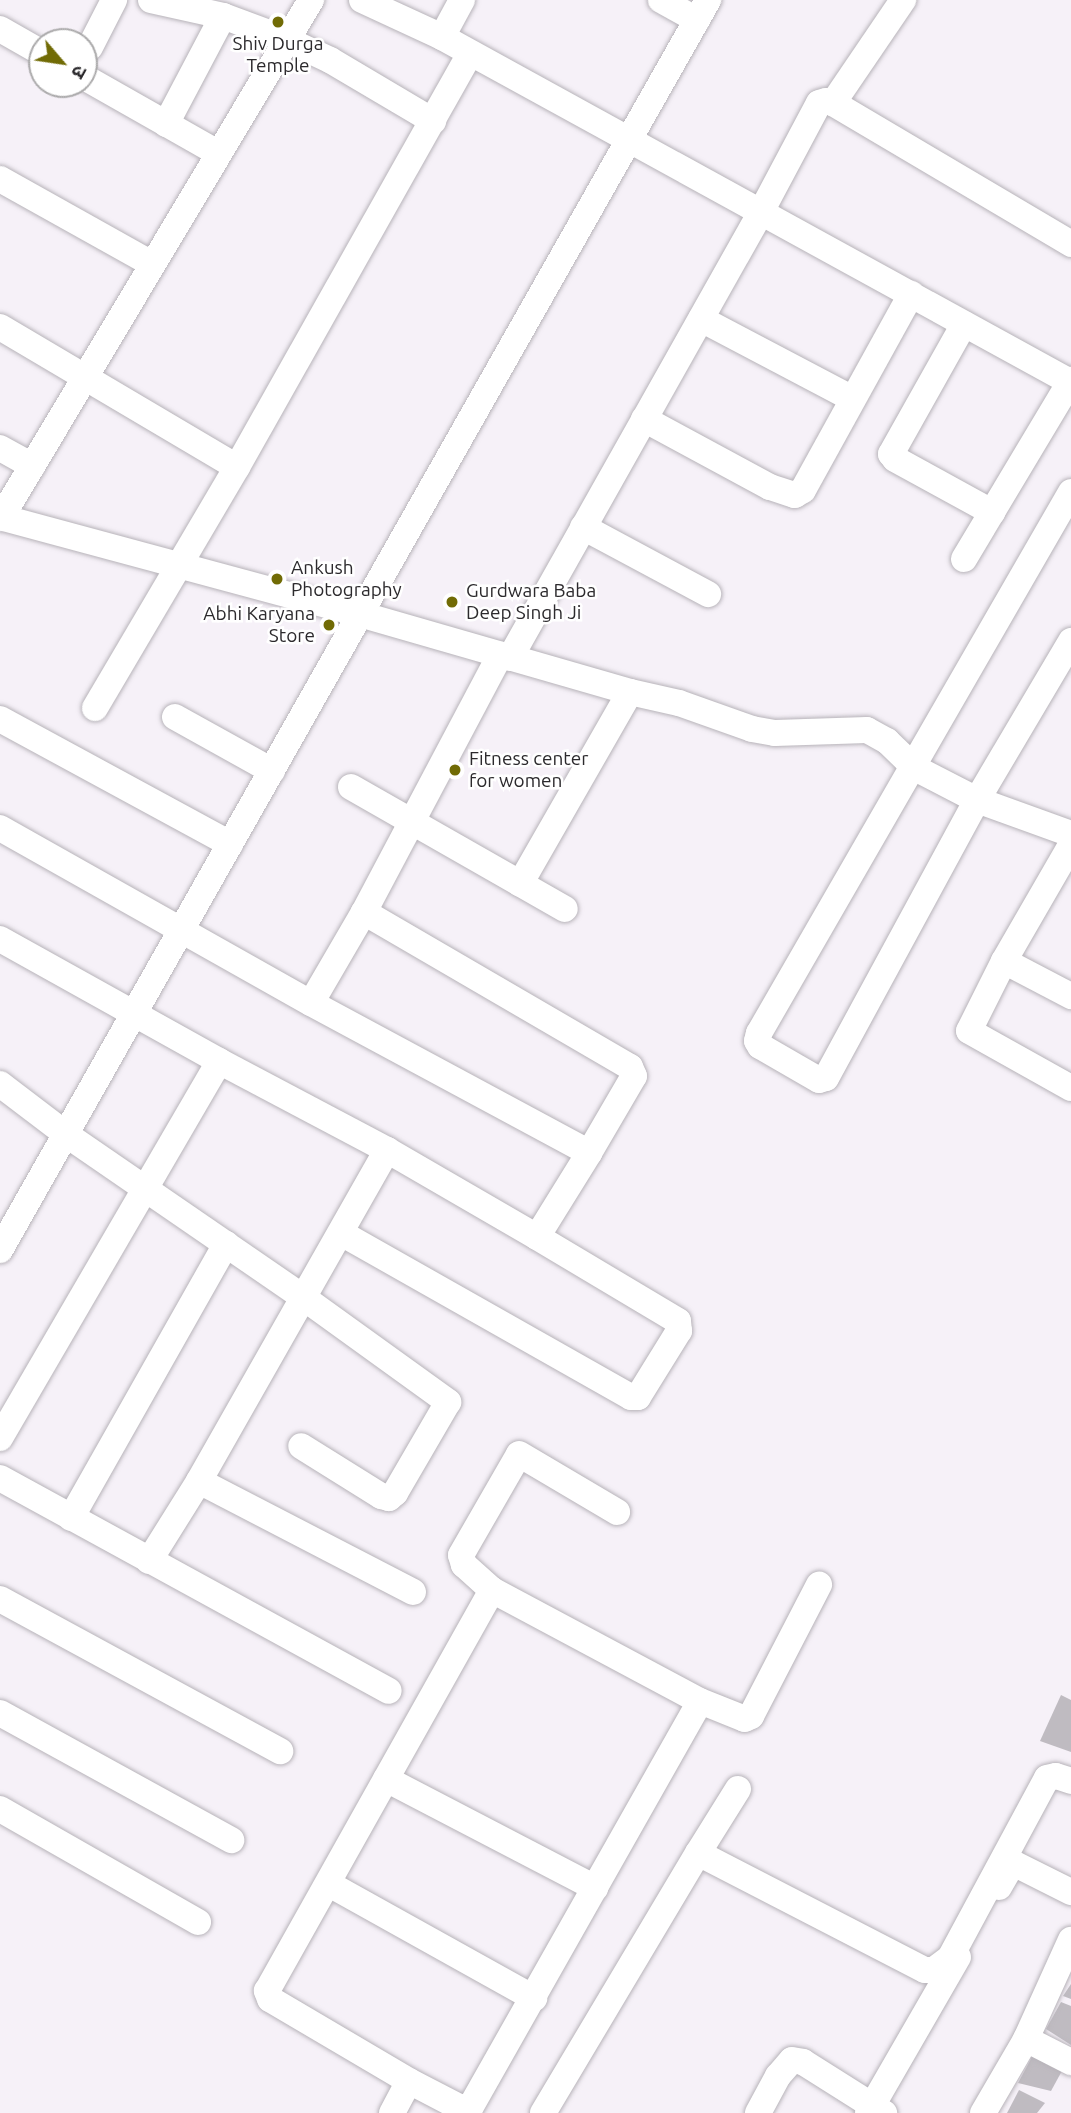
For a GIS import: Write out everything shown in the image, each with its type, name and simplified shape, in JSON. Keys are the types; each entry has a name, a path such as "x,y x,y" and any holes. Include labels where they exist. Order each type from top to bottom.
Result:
{"street":[{"path":"98,32 115,0 167,2 223,16 285,39 330,60 433,121"},
{"path":"311,0 285,39 1,517 679,704 752,729 775,733 867,730 887,741 915,768 977,800 1071,834"},
{"path":"442,37 462,0"},
{"path":"4,1234 67,1135 703,10 661,0"},
{"path":"832,103 904,0"},
{"path":"366,1 442,37 1071,381 964,559"},
{"path":"166,124 223,16"},
{"path":"0,29 28,45"},
{"path":"95,708 237,467 470,53"},
{"path":"98,85 218,153"},
{"path":"311,1003 505,656 583,527 761,212 816,108 823,101 832,103 1071,244"},
{"path":"0,179 152,264"},
{"path":"644,419 770,487 795,495 803,490 911,294"},
{"path":"701,318 843,394"},
{"path":"964,324 891,454 895,459 992,512"},
{"path":"0,327 237,467"},
{"path":"0,448 32,466"},
{"path":"1071,492 915,768 759,1033 757,1041 760,1046 819,1080 826,1078 977,800 1071,641"},
{"path":"583,527 708,594"},
{"path":"520,884 630,692"},
{"path":"175,717 272,771"},
{"path":"0,719 230,844"},
{"path":"351,787 565,909"},
{"path":"0,828 311,1003 589,1153"},
{"path":"1071,845 1004,961 969,1032 1071,1088"},
{"path":"364,912 632,1069 632,1079 537,1237"},
{"path":"0,939 219,1061 387,1150 678,1321 679,1331 638,1397 631,1397 341,1233"},
{"path":"1004,961 1071,996"},
{"path":"0,1438 219,1061"},
{"path":"1,1085 67,1135 304,1298 448,1402 395,1493 389,1498 381,1496 301,1446"},
{"path":"149,1561 199,1481 387,1150"},
{"path":"71,1518 226,1244"},
{"path":"617,1512 519,1454 461,1555 464,1565 492,1590 700,1701 742,1719 751,1716 819,1585"},
{"path":"0,1478 389,1691"},
{"path":"199,1481 413,1592"},
{"path":"492,1590 267,1994 409,2081 459,2107 470,2108 700,1701"},
{"path":"0,1599 280,1751"},
{"path":"0,1713 231,1840"},
{"path":"698,1853 925,1970 934,1970 950,1958 1047,1779 1056,1776 1071,1780"},
{"path":"386,1779 595,1888"},
{"path":"543,2113 738,1789"},
{"path":"0,1809 198,1922"},
{"path":"758,2113 778,2076 792,2060 803,2062 875,2110 1013,1863 1071,1892"},
{"path":"329,1884 534,1998"},
{"path":"983,2113 1026,2039 1069,1950"},
{"path":"1026,2039 1071,2062"},
{"path":"392,2113 409,2081"}],"building":[{"path":"1061,1695 1071,1700 1071,1752 1040,1741"},
{"path":"1071,1984 1071,1999 1063,1996"},
{"path":"1061,2002 1071,2006 1071,2045 1046,2029"},
{"path":"1033,2055 1063,2069 1051,2091 1018,2083"},
{"path":"1019,2090 1045,2103 1037,2113 1007,2113"}],"place":[{"name":"Shiv Durga Temple","path":"278,22"},
{"name":"Ankush Photography","path":"277,579"},
{"name":"Gurdwara Baba Deep Singh Ji","path":"452,602"},
{"name":"Abhi Karyana Store","path":"329,625"},
{"name":"Fitness center for women","path":"455,770"}]}
